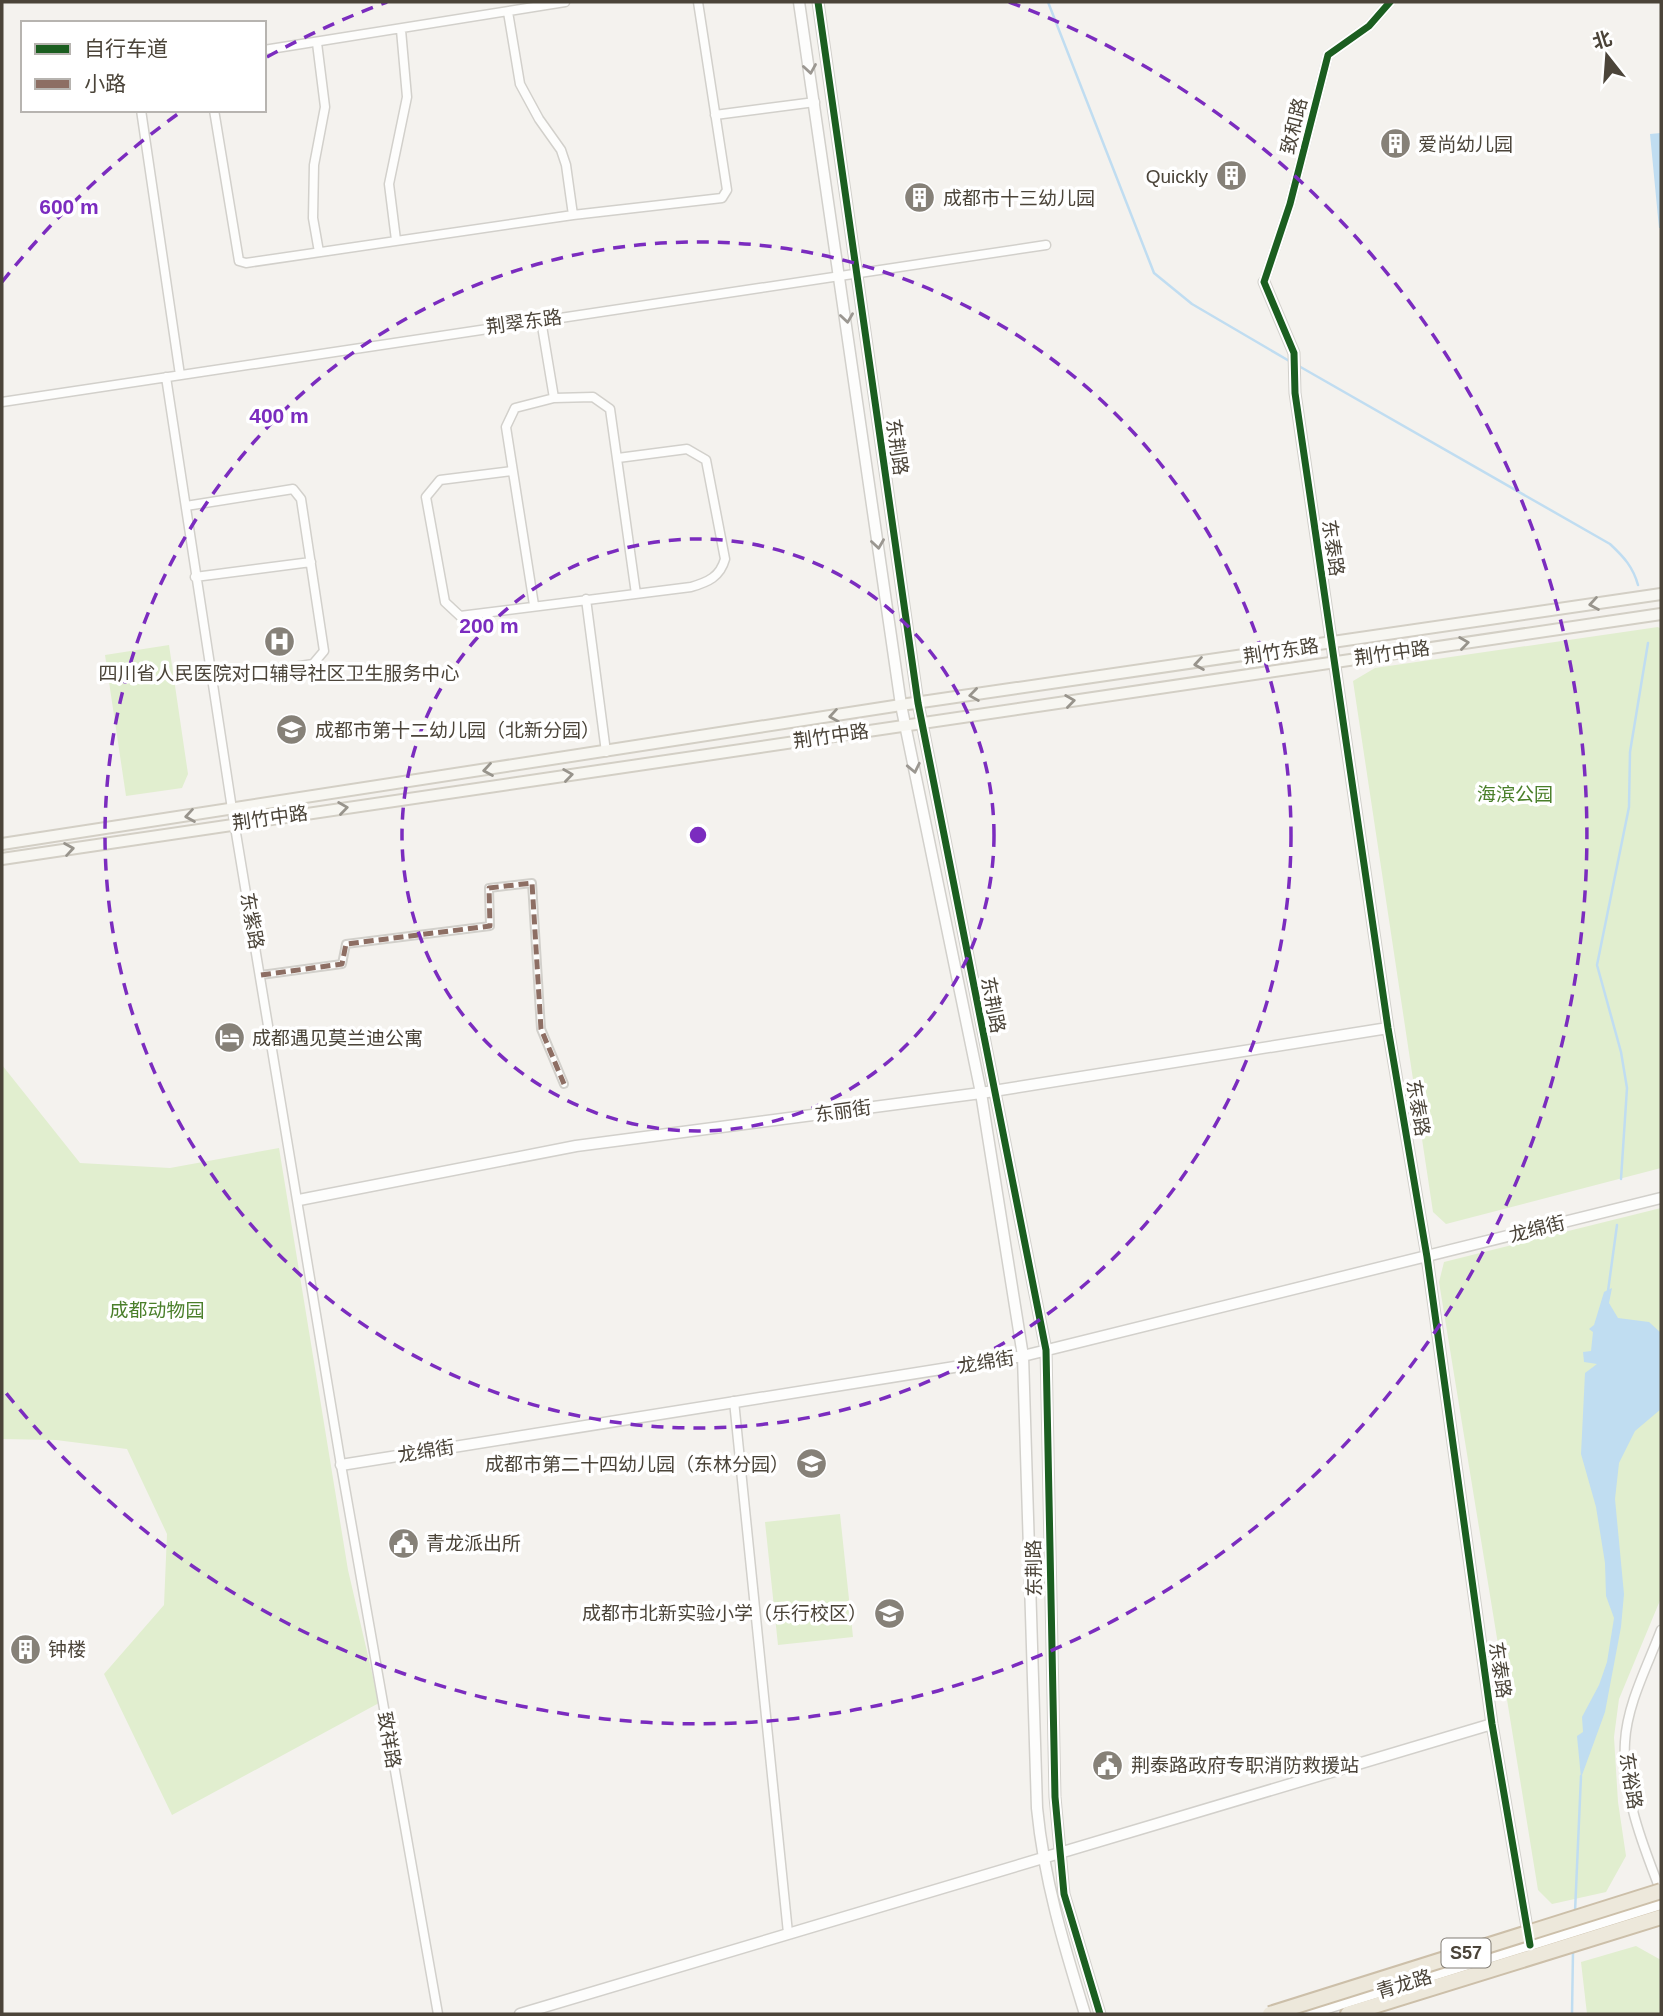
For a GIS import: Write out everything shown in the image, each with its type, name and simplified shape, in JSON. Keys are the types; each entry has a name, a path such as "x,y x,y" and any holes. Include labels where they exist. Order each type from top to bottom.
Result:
{"highway":[{"name":"S57","path":"1270,2014 1661,1891"},
{"name":"S57","path":"1348,2014 1661,1917"}],"main road":[{"name":"荆竹东路","path":"901,705 1661,594"},
{"name":"荆竹中路","path":"2,859 1661,614"},
{"name":"荆竹中路","path":"2,844 901,705"}],"street":[{"path":"266,50 565,2"},
{"path":"214,112 239,261 573,215 722,198 727,190 698,2"},
{"name":"东荆路","path":"799,2 901,705 981,1093 1023,1356 1036,1794 1041,1856 1050,1897 1085,2014"},
{"name":"东荆路","path":"818,2 918,703 1046,1350 1055,1797 1059,1851 1064,1894 1100,2014"},
{"name":"致和路","path":"1264,282 1290,204 1328,55 1369,26 1390,2"},
{"path":"508,12 520,84 539,119 561,150 566,165 573,215"},
{"path":"396,240 389,184 407,97 401,30"},
{"path":"317,43 325,107 314,165 313,218 319,252"},
{"path":"715,115 815,102"},
{"path":"141,112 180,375"},
{"name":"荆翠东路","path":"2,402 1046,245"},
{"name":"东泰路","path":"1264,282 1294,353 1331,644 1388,1028 1427,1256 1492,1724 1530,1945"},
{"path":"541,320 554,398"},
{"name":"东紫路","path":"166,377 211,680 341,1465"},
{"path":"534,605 506,427 515,408 554,398 593,397 610,409 636,594"},
{"path":"512,471 440,480 426,497 445,603 450,611 460,616 691,587 706,582 722,571 725,559 706,460 687,450 618,458"},
{"path":"186,506 293,489 301,499 324,651 313,664 211,680"},
{"path":"195,577 311,562"},
{"path":"586,599 606,752"},
{"path":"261,975 342,964 346,944 490,926 489,888 532,883 541,1029 564,1084"},
{"name":"东丽街","path":"299,1200 576,1146 981,1093 1388,1028"},
{"name":"龙绵街","path":"341,1465 1023,1356 1661,1198"},
{"path":"734,1401 788,1933"},
{"name":"致祥路","path":"341,1465 438,2014"},
{"name":"东裕路","path":"1661,1630 1632,1707 1625,1742 1627,1779 1642,1844 1661,1891"},
{"path":"520,2014 1041,1856 1492,1724"},
{"name":"青龙路","path":"1308,2014 1661,1904"}],"green space":[{"name":"海滨公园","path":"1658,627 1661,629 1661,1168 1446,1224 1433,1212 1353,681 1375,668"},
{"path":"169,645 188,774 182,788 126,796 105,655"},
{"name":"成都动物园","path":"2,1065 80,1163 170,1168 279,1148 348,1570 379,1703 172,1815 104,1674 164,1605 167,1534 127,1449 56,1440 2,1439"},
{"path":"1661,1208 1661,1598 1619,1699 1614,1737 1618,1802 1626,1856 1606,1892 1552,1904 1538,1890 1439,1282 1444,1262"},
{"path":"840,1514 853,1637 778,1645 765,1522"},
{"path":"1636,1946 1661,1960 1661,2014 1587,2014 1581,1962"}],"water":[{"path":"1661,133 1661,228 1659,228 1650,134"},
{"path":"1612,1288 1609,1303 1618,1318 1649,1322 1661,1333 1661,1409 1635,1431 1619,1463 1615,1499 1624,1594 1621,1627 1605,1712 1581,1778 1577,1736 1583,1732 1582,1717 1599,1685 1607,1662 1614,1618 1606,1596 1605,1563 1596,1507 1581,1454 1585,1373 1597,1364 1584,1362 1583,1352 1591,1351 1593,1332 1589,1329 1594,1325 1604,1292"}],"waterway":[{"path":"1048,2 1154,273 1192,304 1291,362"},
{"path":"1297,365 1610,544 1627,563 1638,585"},
{"path":"1621,1179 1627,1088 1621,1052 1597,965 1629,807 1630,752 1648,643"},
{"path":"1608,1291 1617,1225"},
{"path":"1575,1912 1581,1776"},
{"path":"1572,2014 1573,1951"}],"marked path":[{"path":"261,975 342,964 346,944 490,926 489,888 532,883 541,1029 564,1084"}],"cycle path":[{"path":"818,2 918,703 1046,1350 1055,1797 1064,1894 1100,2014"},
{"path":"1390,2 1369,26 1328,55 1290,204 1264,282 1294,353 1295,393 1388,1028 1427,1257 1492,1724 1530,1945"}],"place":[{"name":"爱尚幼儿园","path":"1395,144"},
{"name":"Quickly","path":"1231,176"},
{"name":"成都市十三幼儿园","path":"920,198"},
{"name":"四川省人民医院对口辅导社区卫生服务中心","path":"279,642"},
{"name":"成都市第十二幼儿园（北新分园）","path":"292,730"},
{"name":"成都遇见莫兰迪公寓","path":"229,1038"},
{"name":"成都市第二十四幼儿园（东林分园）","path":"812,1464"},
{"name":"青龙派出所","path":"403,1543"},
{"name":"成都市北新实验小学（乐行校区）","path":"890,1613"},
{"name":"钟楼","path":"25,1649"},
{"name":"荆泰路政府专职消防救援站","path":"1108,1765"}]}
